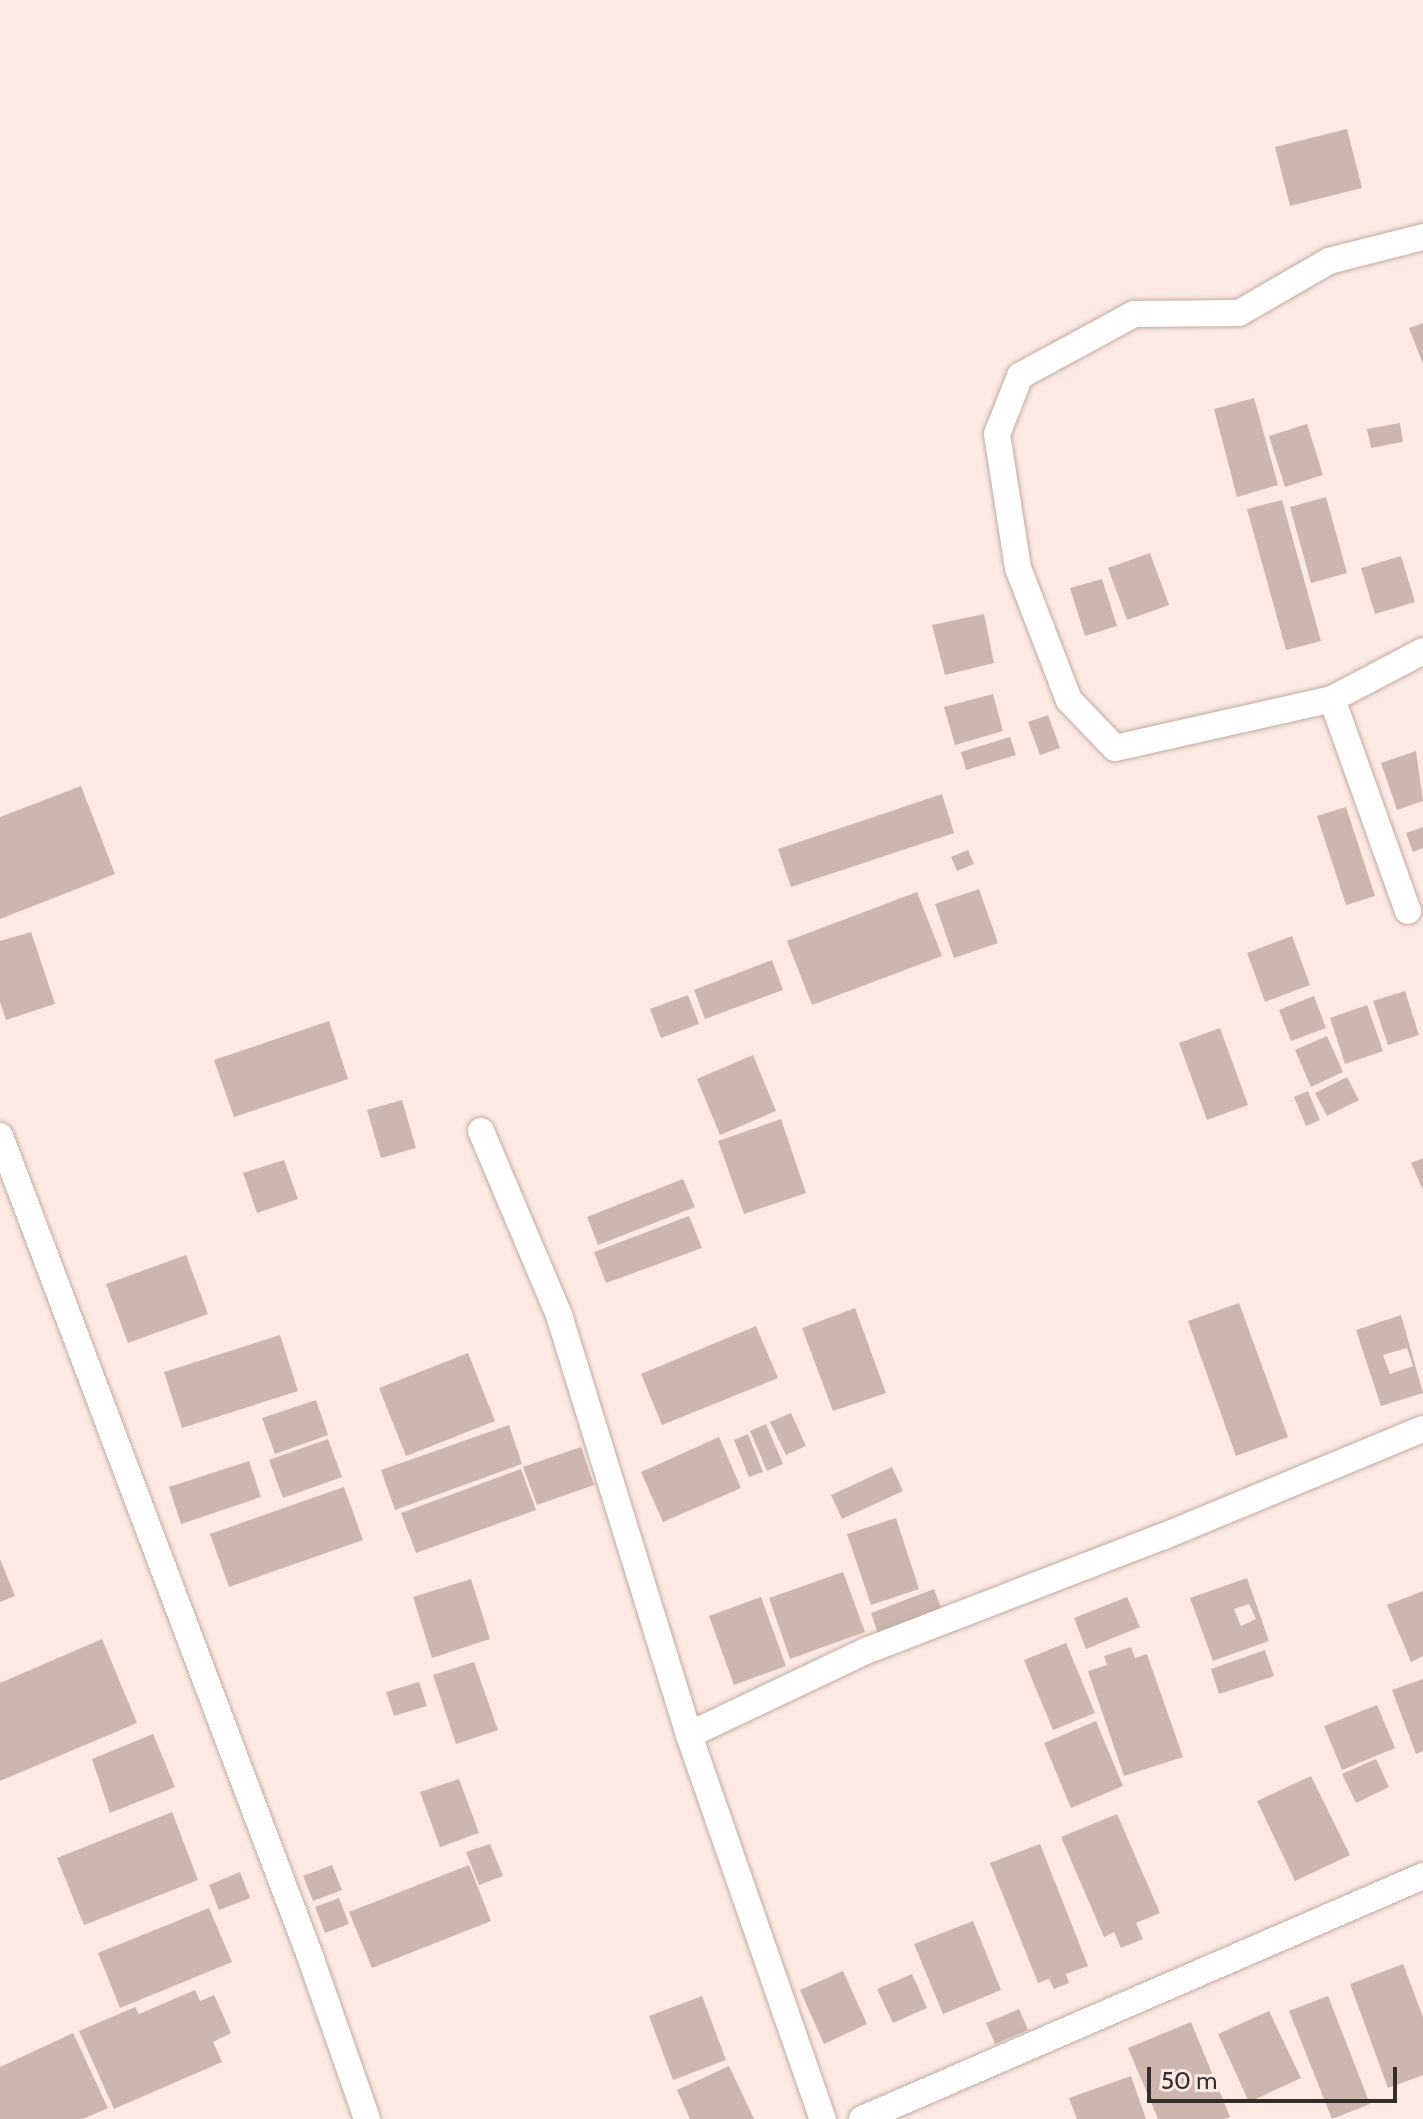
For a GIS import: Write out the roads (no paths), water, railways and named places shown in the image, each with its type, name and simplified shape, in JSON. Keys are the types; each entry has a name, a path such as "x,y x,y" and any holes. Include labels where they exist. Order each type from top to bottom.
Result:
{"street":[{"path":"1423,237 1329,261 1239,313 1134,314 1020,376 997,434 1018,568 1069,700 1115,748 1332,699 1423,651"},
{"path":"1332,699 1408,911"},
{"path":"481,1131 559,1315 689,1735 823,2119"},
{"path":"0,1136 310,1956 367,2119"},
{"path":"689,1735 866,1651 1162,1537 1423,1429"},
{"path":"862,2119 1423,1876"}]}
